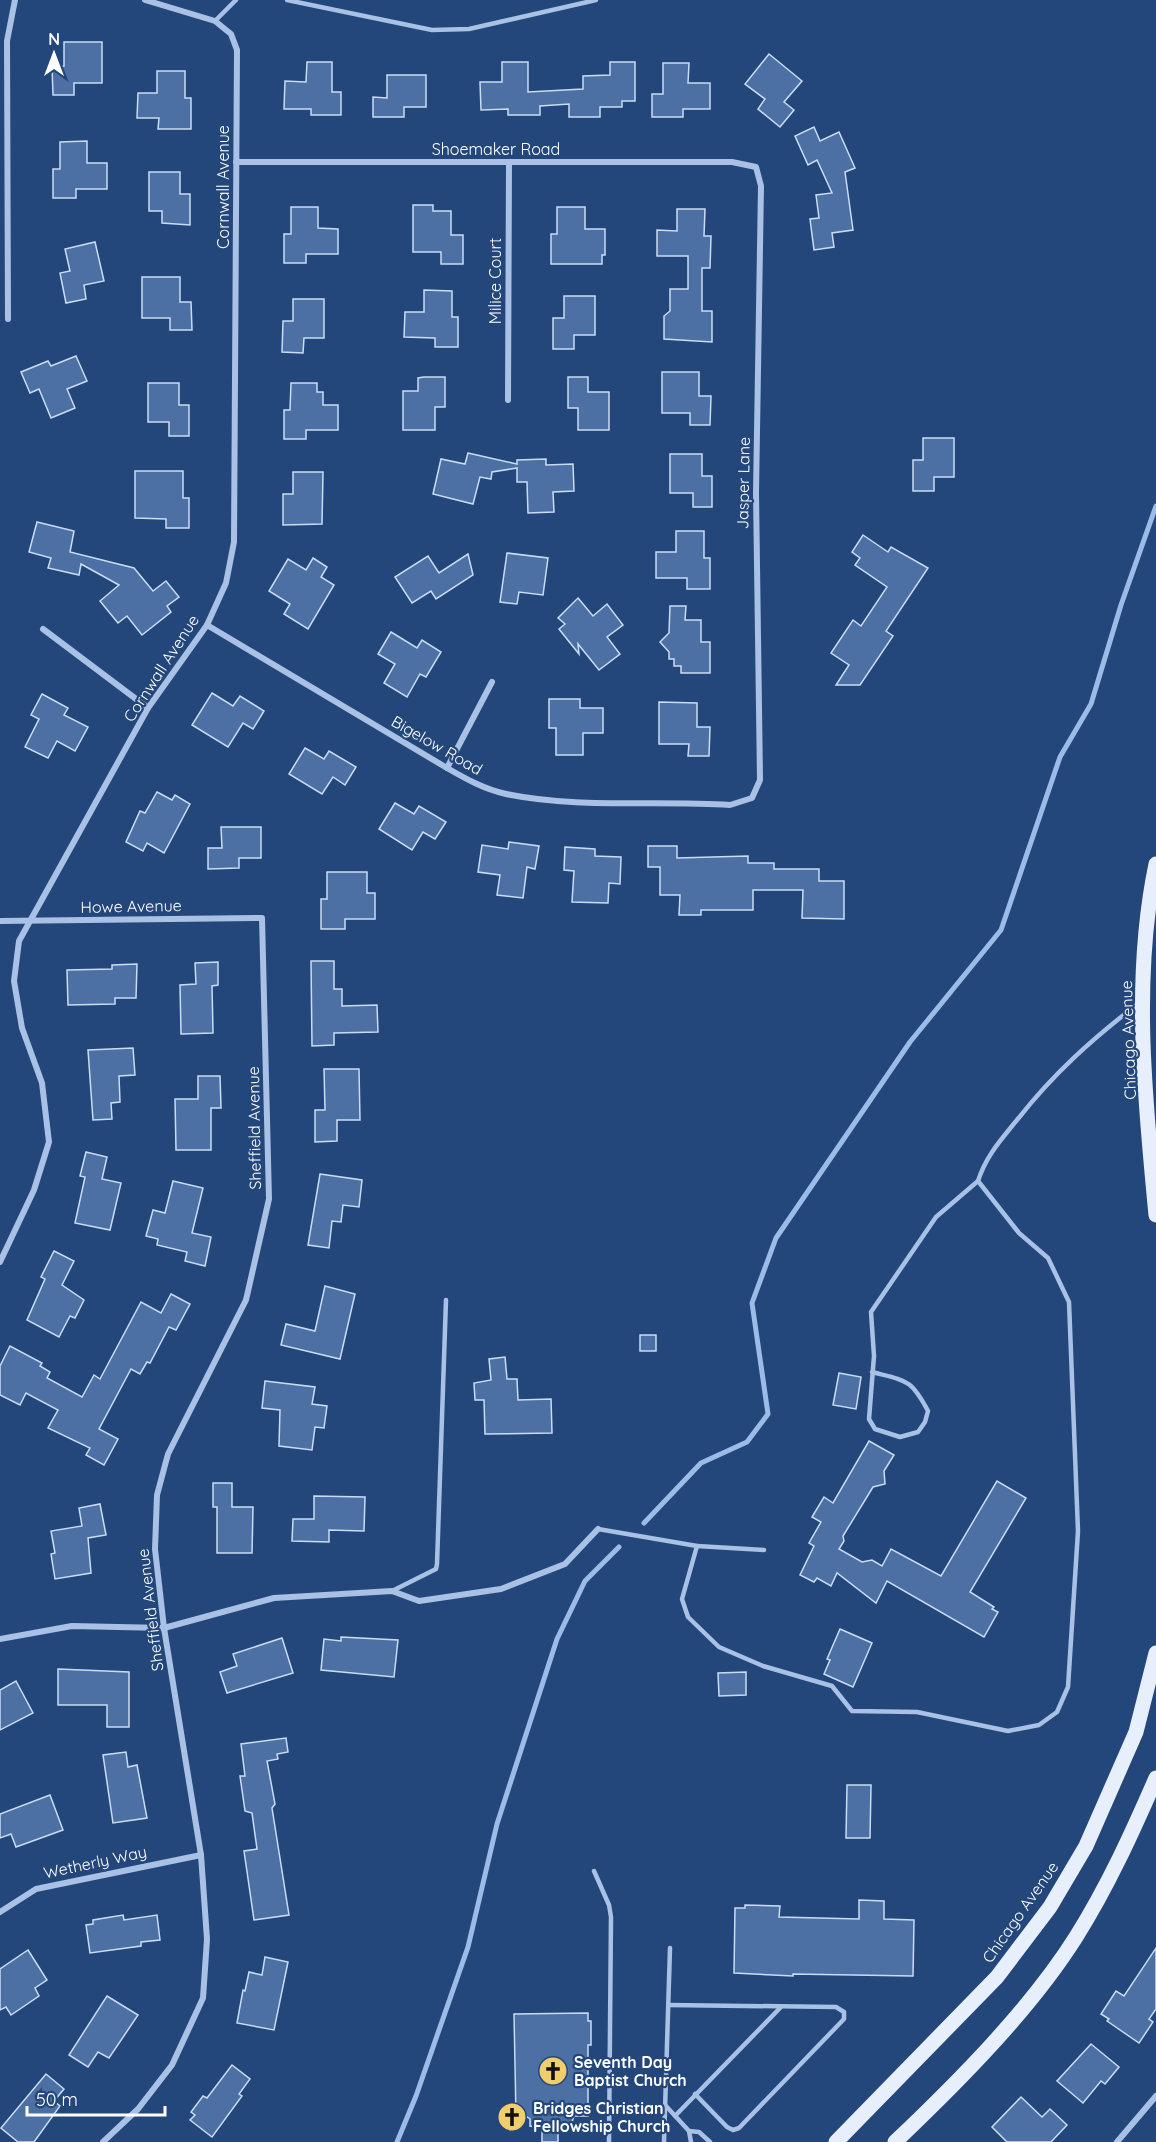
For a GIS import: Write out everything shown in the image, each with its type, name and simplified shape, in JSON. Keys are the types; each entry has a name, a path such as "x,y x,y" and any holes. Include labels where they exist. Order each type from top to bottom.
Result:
{"main road":[{"name":"Chicago Avenue","path":"1156,864 1144,949 1144,1045 1156,1215"},
{"name":"Chicago Avenue","path":"836,2142 997,1977 1050,1907 1086,1845 1136,1732 1156,1653"},
{"path":"895,2142 1018,2013 1075,1939 1114,1873 1156,1778"}],"street":[{"path":"8,319 7,41 15,0"},
{"name":"Cornwall Avenue","path":"0,1262 34,1190 49,1142 42,1083 22,1028 14,981 19,941 148,708 207,625 226,583 234,542 237,50 231,34 214,21 145,0"},
{"name":"Shoemaker Road","path":"236,162 732,162 756,167"},
{"name":"Milice Court","path":"508,400 509,163"},
{"name":"Jasper Lane","path":"752,798 760,780 756,493 761,186 756,167"},
{"name":"Bigelow Road","path":"207,625 474,784 504,793 548,800 730,806 752,798"},
{"path":"43,628 148,708"},
{"path":"447,768 492,682"},
{"name":"Howe Avenue","path":"0,921 262,918"},
{"name":"Sheffield Avenue","path":"103,2142 138,2109 172,2065 202,1998 207,1939 201,1855 164,1628 155,1550 157,1495 168,1454 246,1300 269,1199 262,918"},
{"path":"0,1639 72,1626 164,1628 274,1598 392,1591 419,1601 501,1589 565,1564 598,1529"},
{"name":"Wetherly Way","path":"0,1912 36,1889 201,1855"},
{"path":"1118,2142 1156,2096"}],"lane":[{"path":"214,21 236,0"},
{"path":"287,0 432,30 469,29 596,0"},
{"path":"872,1372 915,1386 928,1411 925,1422 918,1432 900,1437 875,1429 869,1419 872,1372 874,1356 871,1312 936,1217 978,1181 985,1160 1048,1081 1089,1042 1144,999"},
{"path":"698,1546 682,1599 688,1617 719,1647 763,1666 832,1686 852,1711 917,1712 1008,1731 1039,1725 1057,1712 1068,1687 1078,1531 1069,1302 1048,1258 1019,1233 978,1181"},
{"path":"392,1591 436,1569 438,1564 446,1300"},
{"path":"598,1529 698,1546 764,1550"},
{"path":"594,1871 609,1905 611,1917 609,2142"},
{"path":"664,2142 670,1948"},
{"path":"669,2005 836,2007 844,2012 844,2019 739,2128 733,2130 727,2127 695,2094"},
{"path":"675,2116 780,2007"},
{"path":"665,2105 688,2131 691,2142"},
{"path":"688,2131 699,2132 710,2142"}],"building":[{"path":"64,42 102,42 102,83 74,83 74,95 53,95 52,67 64,66"},
{"path":"769,54 802,81 784,102 794,110 780,127 758,109 765,99 745,84"},
{"path":"307,62 332,62 332,92 341,92 341,115 311,115 311,109 284,109 285,81 306,82"},
{"path":"502,62 528,62 528,92 583,89 583,76 610,75 610,62 635,62 635,101 622,101 622,107 600,107 600,117 569,117 569,104 540,106 540,115 508,115 508,109 481,110 480,82 502,82"},
{"path":"663,63 689,63 688,83 710,83 710,109 683,109 683,117 652,117 652,94 663,94"},
{"path":"157,71 185,71 185,98 191,98 191,129 158,129 159,118 137,118 138,93 157,93"},
{"path":"387,75 426,75 426,107 404,107 404,117 373,117 373,97 387,98"},
{"path":"814,127 820,141 839,132 855,168 845,172 853,230 832,233 834,247 814,250 810,219 819,218 816,195 832,193 817,160 808,165 795,136"},
{"path":"87,141 87,163 107,163 107,189 76,189 76,198 53,198 53,169 60,169 60,142"},
{"path":"149,172 180,172 180,194 190,194 190,225 162,223 162,211 149,211"},
{"path":"413,205 433,205 433,211 451,211 451,235 463,235 463,264 441,264 441,252 413,252"},
{"path":"291,207 318,207 318,228 338,229 338,254 306,254 306,263 284,263 284,234 291,234"},
{"path":"557,207 585,207 585,229 605,229 605,255 602,255 602,264 551,264 551,234 557,234"},
{"path":"677,209 705,209 704,236 711,236 710,268 702,268 702,311 712,311 712,342 664,339 664,316 670,311 670,289 688,289 688,256 657,256 657,230 677,231"},
{"path":"95,242 104,281 84,285 86,299 66,303 60,273 70,271 65,249"},
{"path":"142,277 180,277 180,302 191,302 192,330 170,330 170,318 142,318"},
{"path":"424,290 452,291 452,317 458,317 458,347 435,347 435,338 404,337 405,312 424,312"},
{"path":"564,296 595,296 595,335 574,335 574,349 553,349 553,318 564,318"},
{"path":"293,299 324,299 324,338 304,338 303,353 282,352 283,321 293,321"},
{"path":"76,356 87,381 67,389 75,408 51,418 39,389 30,393 21,372 48,361 51,366"},
{"path":"662,372 699,372 699,396 711,396 710,425 690,425 690,413 662,413"},
{"path":"445,377 445,407 435,407 435,430 403,430 403,391 418,391 418,378"},
{"path":"568,377 588,377 588,392 609,392 609,430 578,430 578,408 568,408"},
{"path":"148,383 179,383 179,405 189,405 189,436 169,436 169,422 148,422"},
{"path":"291,383 317,383 317,392 323,392 323,405 338,405 338,430 306,430 306,439 284,439 284,410 290,410"},
{"path":"923,438 954,438 954,477 934,477 934,491 913,491 913,460 923,460"},
{"path":"468,453 517,464 517,460 546,459 546,465 573,464 574,491 553,492 554,512 528,513 527,482 517,482 517,468 492,472 491,479 480,477 473,504 433,494 441,459 465,464"},
{"path":"670,454 702,454 702,476 712,476 712,507 693,507 693,493 670,493"},
{"path":"135,471 183,471 183,498 189,498 189,528 166,528 166,519 135,518"},
{"path":"293,472 323,472 322,524 283,525 283,494 293,494"},
{"path":"37,522 74,531 70,552 134,568 153,591 166,581 179,597 167,606 171,612 142,635 127,616 118,623 100,601 119,585 81,564 79,575 48,568 51,558 29,552"},
{"path":"676,531 704,531 704,558 710,558 710,589 687,589 687,578 656,578 656,552 676,552"},
{"path":"863,535 888,552 891,547 928,568 886,631 893,636 860,685 836,685 849,665 831,653 853,620 861,626 887,587 855,565 860,558 852,552"},
{"path":"507,553 548,558 543,595 519,592 517,604 500,602"},
{"path":"468,554 473,575 436,599 431,591 412,603 395,577 428,556 439,573"},
{"path":"313,558 327,567 321,577 334,585 308,629 284,614 290,604 269,591 288,559 306,570"},
{"path":"578,598 593,616 607,604 623,625 607,637 620,654 599,670 578,644 579,654 559,629 565,624 558,618"},
{"path":"670,606 686,606 685,620 701,620 701,642 710,642 710,673 681,673 681,666 674,666 674,659 669,659 669,652 660,642 669,633"},
{"path":"391,632 417,648 422,640 441,652 426,677 420,674 407,697 384,683 395,664 378,654"},
{"path":"212,693 233,706 240,696 264,711 253,729 243,723 228,747 192,725"},
{"path":"42,694 68,708 64,715 88,727 75,751 57,741 48,758 25,747 39,719 31,715"},
{"path":"549,699 580,699 580,708 603,708 603,733 583,733 583,755 556,755 556,728 549,728"},
{"path":"659,702 697,703 697,727 710,727 709,756 688,756 689,744 659,744"},
{"path":"305,748 324,759 329,751 356,767 345,785 333,777 322,794 289,774"},
{"path":"157,792 172,800 175,795 190,804 164,853 147,843 143,851 126,842 140,811 145,813"},
{"path":"395,803 414,814 419,806 446,822 435,839 423,832 412,850 379,829"},
{"path":"221,827 261,827 261,858 239,858 239,868 208,869 208,848 222,848"},
{"path":"509,842 539,846 535,869 527,867 523,898 497,895 500,875 478,872 482,845 508,849"},
{"path":"648,846 677,846 677,858 748,856 748,863 774,863 774,869 819,869 819,881 844,881 844,919 802,918 803,890 753,890 753,910 701,910 701,915 679,915 680,895 660,895 660,867 648,867"},
{"path":"565,847 595,849 595,856 621,857 620,884 609,883 608,903 572,902 574,871 564,870"},
{"path":"327,872 367,872 367,893 375,893 375,919 345,919 345,929 321,929 321,899 327,899"},
{"path":"311,961 334,961 334,989 342,989 342,1006 377,1005 378,1032 334,1033 334,1045 312,1046"},
{"path":"218,962 218,985 212,986 213,1033 181,1034 180,985 196,984 195,963"},
{"path":"137,964 136,998 115,998 115,1004 68,1005 67,970 112,969 112,965"},
{"path":"133,1048 135,1075 119,1076 120,1102 111,1103 112,1119 93,1120 88,1050"},
{"path":"324,1069 359,1069 360,1120 337,1120 337,1141 315,1142 315,1110 325,1110"},
{"path":"198,1076 220,1076 221,1108 211,1108 211,1150 176,1150 175,1099 198,1099"},
{"path":"86,1152 107,1157 102,1179 121,1183 110,1230 75,1223 85,1177 80,1176"},
{"path":"320,1174 362,1180 359,1207 343,1205 341,1222 332,1221 329,1248 308,1245"},
{"path":"173,1181 203,1188 192,1233 211,1237 205,1266 185,1261 187,1252 157,1245 158,1239 146,1236 153,1210 165,1213"},
{"path":"54,1251 74,1261 62,1285 84,1300 75,1318 70,1316 59,1337 27,1320 45,1279 41,1277"},
{"path":"325,1286 355,1294 340,1359 281,1345 286,1324 315,1331"},
{"path":"171,1294 190,1304 176,1330 169,1327 150,1363 147,1362 140,1374 131,1369 99,1429 118,1439 104,1465 86,1455 90,1448 48,1428 58,1410 26,1393 20,1405 0,1395 0,1366 10,1346 42,1363 40,1366 50,1372 47,1378 82,1397 94,1375 100,1379 141,1302 161,1313"},
{"path":"640,1335 656,1335 656,1351 640,1351"},
{"path":"505,1357 507,1379 517,1379 518,1400 551,1399 552,1433 485,1434 484,1400 475,1400 474,1383 491,1380 489,1359"},
{"path":"839,1373 861,1377 856,1409 833,1405"},
{"path":"265,1381 315,1387 312,1404 327,1406 324,1428 315,1427 312,1450 279,1446 280,1410 262,1408"},
{"path":"869,1441 894,1455 884,1471 885,1484 873,1487 843,1536 844,1541 839,1549 862,1562 872,1560 882,1566 891,1549 941,1576 997,1481 1026,1498 970,1592 998,1612 984,1637 887,1581 876,1603 837,1573 831,1586 817,1578 814,1582 800,1575 814,1546 809,1543 821,1522 812,1517 824,1497 833,1503"},
{"path":"213,1483 232,1483 232,1507 253,1507 252,1553 217,1553 217,1507 213,1507"},
{"path":"314,1496 365,1497 364,1531 329,1530 329,1542 292,1541 293,1519 314,1519"},
{"path":"100,1504 106,1535 88,1538 91,1573 55,1579 51,1554 55,1553 51,1531 82,1526 79,1508"},
{"path":"840,1629 872,1643 853,1687 824,1674 830,1660 827,1659"},
{"path":"341,1637 398,1640 394,1677 321,1670 324,1639 341,1641"},
{"path":"282,1638 293,1673 227,1693 220,1672 237,1666 233,1654"},
{"path":"58,1669 129,1672 129,1727 107,1727 107,1705 58,1705"},
{"path":"746,1672 746,1695 719,1696 718,1673"},
{"path":"16,1681 33,1713 0,1730 0,1690"},
{"path":"286,1738 288,1752 277,1754 278,1759 267,1761 275,1804 272,1808 289,1915 254,1920 244,1851 257,1849 252,1813 245,1811 240,1776 245,1776 241,1744"},
{"path":"126,1752 128,1767 137,1765 147,1818 113,1823 103,1755"},
{"path":"847,1785 871,1785 870,1838 846,1838"},
{"path":"50,1795 63,1830 16,1847 11,1834 0,1838 0,1814"},
{"path":"859,1900 884,1901 884,1919 914,1920 913,1976 793,1974 793,1976 734,1973 735,1908 745,1908 745,1905 780,1906 779,1917 859,1919"},
{"path":"123,1915 124,1920 157,1915 160,1940 141,1942 141,1946 90,1953 86,1925 93,1924 93,1920"},
{"path":"1156,1948 1156,2009 1149,2019 1153,2022 1139,2043 1107,2021 1109,2019 1101,2014 1116,1991 1124,1996"},
{"path":"28,1950 47,1980 35,1988 39,1996 11,2015 6,2007 0,2010 0,1969"},
{"path":"265,1957 288,1962 274,2030 237,2023 249,1972 262,1975"},
{"path":"107,1996 138,2015 109,2058 98,2052 88,2067 69,2055"},
{"path":"588,2013 588,2021 591,2021 591,2045 588,2045 588,2116 574,2116 571,2125 558,2128 558,2142 542,2142 542,2128 530,2126 530,2119 527,2117 516,2117 514,2014"},
{"path":"1091,2044 1119,2067 1105,2084 1101,2081 1083,2103 1057,2081"},
{"path":"232,2065 250,2079 239,2094 242,2096 212,2137 190,2120 195,2115 191,2112 203,2096 207,2098"},
{"path":"46,2074 64,2089 54,2101 60,2106 34,2142 18,2142 1,2128"},
{"path":"1021,2097 1042,2117 1050,2109 1067,2125 1051,2142 1007,2142 992,2127"}],"waterway":[{"path":"644,1523 701,1463 747,1442 768,1414 752,1303 776,1238 910,1042 1001,930 1060,757 1091,704 1121,605 1156,506"},
{"path":"397,2142 416,2096 468,1947 497,1824 557,1639 585,1581 619,1547"}],"place":[{"name":"Seventh Day Baptist Church","path":"553,2071"},
{"name":"Bridges Christian Fellowship Church","path":"512,2117"}]}
